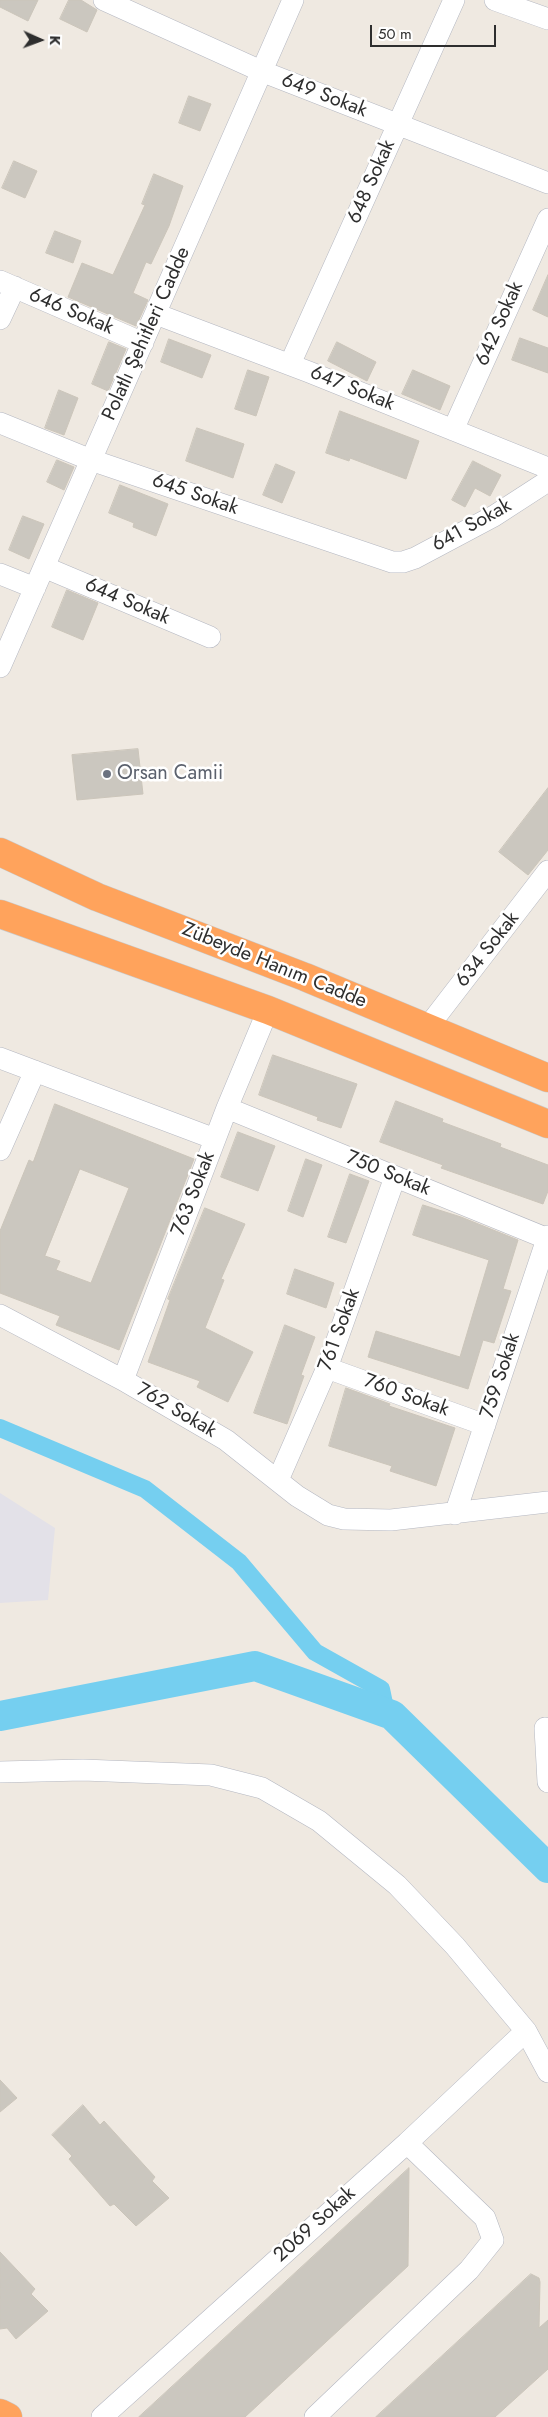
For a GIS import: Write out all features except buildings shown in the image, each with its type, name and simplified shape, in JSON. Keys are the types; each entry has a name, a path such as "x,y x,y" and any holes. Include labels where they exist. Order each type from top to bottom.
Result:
{"highway":[{"name":"Zübeyde Hanım Cadde","path":"0,852 97,897 304,977 548,1078"},
{"path":"0,914 268,1010 548,1124"},
{"path":"0,2413 8,2417"}],"street":[{"name":"649 Sokak","path":"104,0 261,71 548,183"},
{"name":"Polatlı Şehitleri Cadde","path":"0,667 293,0"},
{"name":"648 Sokak","path":"290,364 454,0"},
{"path":"495,0 548,20"},
{"name":"642 Sokak","path":"453,430 548,219"},
{"path":"0,319 7,284"},
{"name":"646 Sokak","path":"7,284 143,343"},
{"name":"647 Sokak","path":"156,314 290,364 548,468"},
{"name":"645 Sokak","path":"0,423 91,460 392,562"},
{"name":"641 Sokak","path":"392,562 403,562 415,558 494,516 548,481"},
{"name":"644 Sokak","path":"44,567 210,637"},
{"path":"0,574 35,588"},
{"name":"634 Sokak","path":"427,1028 548,871"},
{"name":"763 Sokak","path":"123,1380 227,1108 268,1010"},
{"path":"0,1058 216,1139"},
{"path":"0,1150 35,1071"},
{"name":"750 Sokak","path":"227,1108 548,1238"},
{"name":"761 Sokak","path":"278,1480 327,1368 395,1177"},
{"name":"759 Sokak","path":"455,1514 548,1238"},
{"name":"762 Sokak","path":"0,1315 123,1380 226,1440 297,1496 328,1515 344,1519 391,1520 547,1505"},
{"name":"760 Sokak","path":"327,1368 485,1425"},
{"path":"545,1728 548,1782"},
{"path":"0,1772 83,1770 211,1774 262,1788 319,1821 397,1885 455,1946 526,2031 548,2072"},
{"name":"2069 Sokak","path":"102,2417 407,2143 526,2031"},
{"path":"315,2417 469,2270 493,2240 485,2218 407,2143"}],"shaded area":[{"path":"0,1493 55,1528 48,1600 0,1603"}],"waterway":[{"path":"0,1428 145,1489 239,1562 315,1652 381,1689 386,1713"},
{"path":"0,1716 255,1666 392,1715 548,1868"}],"place":[{"name":"Orsan Camii","path":"107,774"}]}
